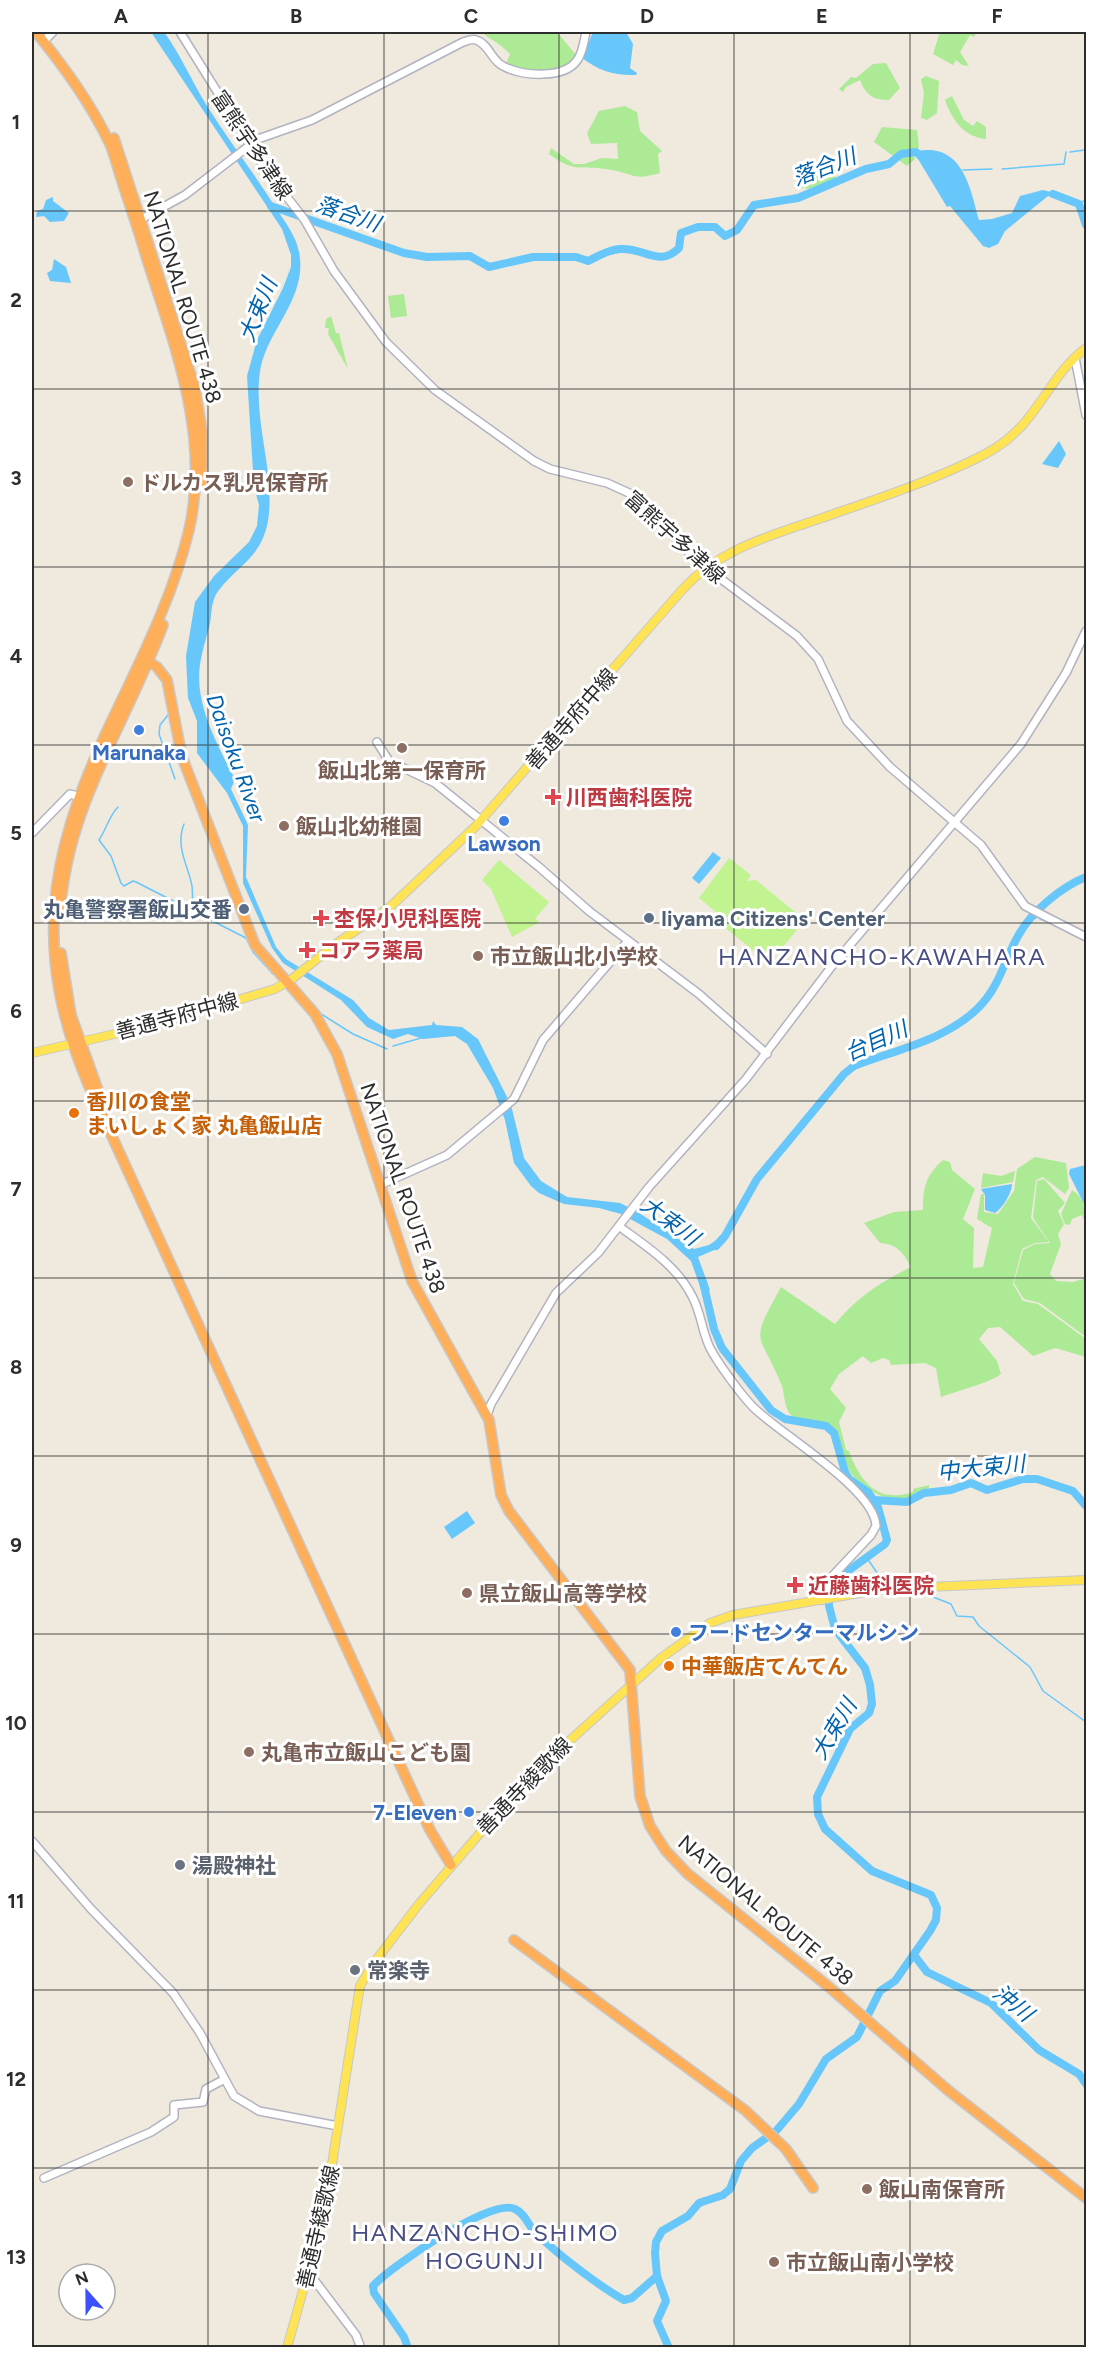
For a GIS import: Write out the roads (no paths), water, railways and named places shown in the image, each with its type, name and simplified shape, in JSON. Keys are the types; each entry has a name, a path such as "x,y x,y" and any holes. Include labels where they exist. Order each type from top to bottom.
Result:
{"highway":[{"name":"NATIONAL ROUTE 438","path":"36,32 47,35 87,88 123,161 138,220 195,388 200,408 203,450 201,499 195,533 146,660 82,797 59,861 54,901 56,968 76,1043 425,1819 452,1863"},
{"name":"NATIONAL ROUTE 438","path":"146,660 167,680 174,724 184,763 249,933 257,949 315,1014 337,1054 416,1290 487,1415 493,1434 501,1495 509,1511 626,1663 633,1683 633,1734 638,1789 644,1812 658,1840 688,1874 866,2019 949,2091 1086,2198"},
{"path":"514,1940 746,2111 777,2140 813,2188"}],"main road":[{"name":"善通寺府中線","path":"32,1053 242,999 275,989 286,983 390,907 481,821 688,583 706,567 735,548 839,512 988,452 1020,430 1075,358 1086,348"},
{"name":"善通寺綾歌線","path":"287,2348 324,2215 360,1986 372,1964 452,1863 541,1764 681,1642 710,1623 733,1615 907,1587 1086,1580"}],"street":[{"name":"富熊宇多津線","path":"180,32 247,146 304,219 334,271 386,342 424,381 534,462 550,469 607,483 628,493 706,567 808,646 832,684 851,726 890,767 981,845 1018,900 1033,911 1086,937"},
{"path":"138,220 185,195 247,146 312,120 470,40 480,41 493,59 506,68 531,73 563,70 578,60 586,32"},
{"path":"1075,358 1086,415"},
{"path":"487,1415 491,1404 553,1297 598,1253 633,1208 767,1054 826,973 1025,739 1066,673 1086,631"},
{"path":"377,742 389,761 429,779 628,941 699,994 767,1054"},
{"path":"32,833 70,794 82,797"},
{"path":"380,1185 447,1155 509,1103 518,1093 543,1040 628,941"},
{"path":"620,1227 661,1258 688,1289 696,1303 710,1348 753,1406 816,1458 871,1508 876,1526 826,1583 823,1600"},
{"path":"32,1841 91,1909 173,1993 200,2032 223,2080 234,2096 259,2111 338,2126"},
{"path":"44,2178 151,2132 174,2117 174,2105 203,2102 206,2089 223,2080"},
{"path":"309,2273 356,2335 361,2348"}],"water":[{"path":"151,32 164,32 207,106 290,229 299,252 298,283 261,366 259,405 270,502 265,534 255,552 214,598 199,674 203,706 235,779 231,789 248,825 246,877 276,947 286,959 353,1000 369,1018 389,1030 432,1025 433,1021 436,1025 462,1027 478,1039 511,1105 524,1158 541,1181 567,1197 620,1203 634,1210 637,1207 636,1211 694,1249 709,1245 722,1236 726,1241 719,1248 698,1257 710,1290 702,1292 691,1261 667,1239 621,1214 599,1208 564,1204 539,1193 514,1163 505,1120 493,1088 467,1044 455,1036 423,1039 408,1034 393,1039 367,1027 341,1000 283,963 272,948 243,883 243,826 227,793 197,753 197,721 188,698 186,656 195,602 214,576 249,542 257,526 259,505 254,487 247,376 257,340 291,267 291,255 282,229"},
{"path":"593,32 626,32 633,44 630,68 637,73 636,75 608,72 582,58"},
{"path":"917,151 938,151 949,156 964,173 979,220 1012,213 1020,196 1043,190 1063,195 1060,200 1048,196 1005,231 998,244 989,248 983,246 950,206 947,207 915,154"},
{"path":"53,197 53,201 69,213 64,221 50,222 44,216 36,217 37,211 43,209 46,200"},
{"path":"54,259 66,267 71,283 50,281 47,273 52,270"},
{"path":"1059,441 1066,454 1058,468 1042,464"},
{"path":"713,852 721,858 699,884 692,878"},
{"path":"1086,1165 1086,1208 1069,1174 1070,1169"},
{"path":"1012,1184 1008,1196 998,1211 995,1213 985,1210 985,1195 981,1189"},
{"path":"467,1511 475,1523 452,1539 444,1527"}],"waterway":[{"path":"1070,152 1085,150 1086,144"},
{"name":"落合川","path":"271,206 404,253 427,257 470,256 489,267 533,257 576,257 588,261 620,249 629,249 658,257 672,254 679,248 681,233 698,227 715,227 725,236 737,230 754,205 798,198 866,169 889,164 901,154 916,152 924,159"},
{"path":"1002,169 1064,164 1066,152"},
{"path":"963,170 992,169"},
{"name":"落合川","path":"1053,194 1079,204 1086,225"},
{"path":"1079,204 1086,199"},
{"path":"168,715 160,725 159,734 175,779"},
{"path":"118,807 99,840 111,856 121,883 124,886 133,881 136,882 246,938 253,952 273,974"},
{"path":"184,824 181,840 192,886 193,911"},
{"name":"台目川","path":"716,1246 725,1236 757,1179 844,1074 854,1066 936,1036 965,1019 991,992 1013,945 1031,918 1057,894 1086,877"},
{"path":"1040,919 1054,924"},
{"path":"318,1012 353,1034 387,1049"},
{"path":"393,1046 421,1038"},
{"name":"大束川","path":"669,2348 657,2321 666,2301 657,2276 655,2253 656,2242 662,2231 688,2216 699,2203 723,2195 730,2189 741,2161 752,2148 776,2131 799,2104 826,2059 857,2037 880,1991 895,1981 930,1931 936,1920 937,1908 931,1895 872,1871 825,1829 818,1814 817,1797 850,1729 869,1713 872,1704 865,1668 835,1629 829,1606 829,1594 848,1571 885,1544 887,1540 878,1507 868,1492 849,1479 834,1433 826,1426 785,1419 771,1410 722,1348 714,1329 703,1282"},
{"name":"中大束川","path":"874,1500 907,1502 924,1493 951,1490 971,1483 987,1490 1023,1479 1037,1479 1073,1491 1086,1506"},
{"path":"867,1558 886,1586"},
{"path":"896,1594 906,1592"},
{"path":"910,1592 923,1593 951,1604 957,1616 973,1617 979,1626 1030,1667 1043,1691 1086,1722"},
{"name":"沖川","path":"914,1955 927,1972 991,2003 1039,2050 1079,2074 1086,2084"},
{"name":"大束川","path":"408,2348 404,2337 374,2293 373,2286 419,2250 485,2213 503,2208 519,2211 533,2230 555,2250 624,2300 632,2298 657,2276"}],"place":[{"name":"ドルカス乳児保育所","path":"128,482"},
{"name":"Marunaka","path":"139,730"},
{"name":"飯山北第一保育所","path":"402,748"},
{"name":"川西歯科医院","path":"553,797"},
{"name":"Lawson","path":"504,821"},
{"name":"飯山北幼稚園","path":"284,826"},
{"name":"丸亀警察署飯山交番","path":"244,909"},
{"name":"杢保小児科医院","path":"321,918"},
{"name":"Iiyama Citizens' Center","path":"649,918"},
{"name":"コアラ薬局","path":"307,950"},
{"name":"市立飯山北小学校","path":"478,956"},
{"name":"香川の食堂 まいしょく家 丸亀飯山店","path":"74,1113"},
{"name":"近藤歯科医院","path":"795,1585"},
{"name":"県立飯山高等学校","path":"467,1593"},
{"name":"フードセンターマルシン","path":"676,1632"},
{"name":"中華飯店てんてん","path":"669,1666"},
{"name":"丸亀市立飯山こども園","path":"249,1752"},
{"name":"7-Eleven","path":"469,1812"},
{"name":"湯殿神社","path":"180,1865"},
{"name":"常楽寺","path":"355,1970"},
{"name":"飯山南保育所","path":"867,2189"},
{"name":"市立飯山南小学校","path":"774,2262"}],"district":[{"name":"HANZANCHO-KAWAHARA","path":"882,956"},
{"name":"HANZANCHO-SHIMO HOGUNJI","path":"485,2246"}],"water label":[{"name":"Daisoku River","path":"236,758"}]}
